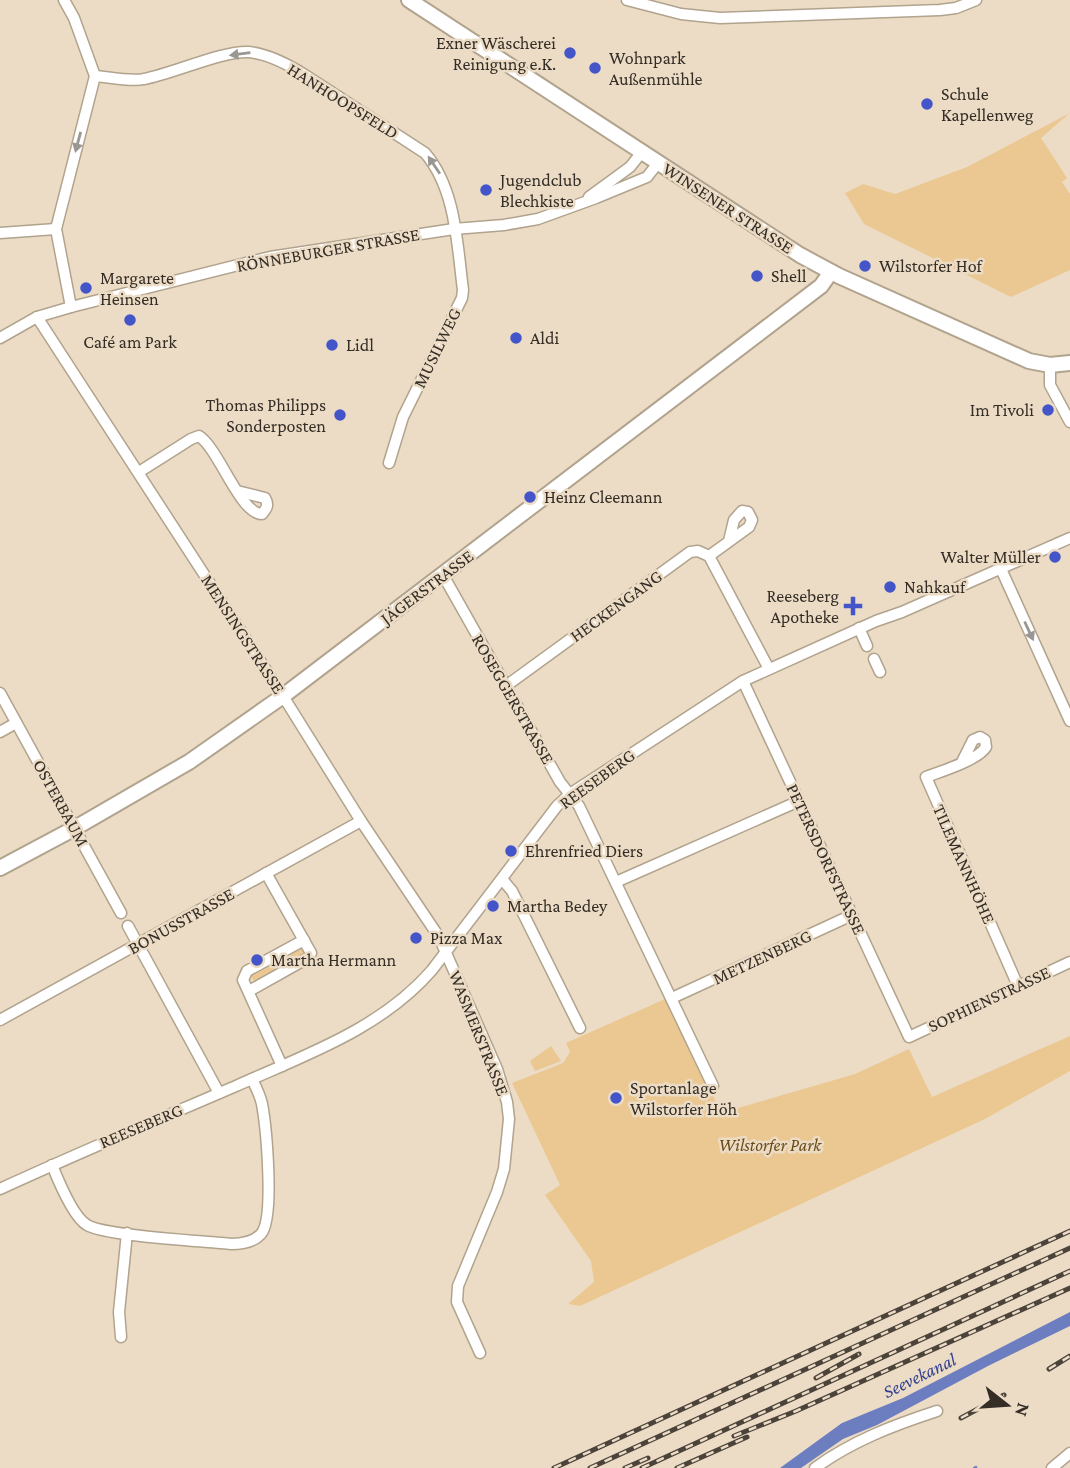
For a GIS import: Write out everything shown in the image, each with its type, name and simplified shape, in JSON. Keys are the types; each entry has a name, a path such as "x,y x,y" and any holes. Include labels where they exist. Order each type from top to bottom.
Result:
{"street":[{"path":"64,0 74,18 95,76 55,229 71,306"},
{"name":"WINSENER STRASSE","path":"409,0 780,242 831,272 1028,361 1050,365 1070,363"},
{"path":"627,0 681,14 720,18 940,5 956,8 976,0"},
{"name":"HANHOOPSFELD","path":"95,76 140,80 248,52 288,65 425,153 437,167 443,180 454,229"},
{"name":"RÖNNEBURGER STRASSE","path":"580,204 630,167 642,152"},
{"name":"RÖNNEBURGER STRASSE","path":"0,338 37,317 71,306 270,257 538,219 647,177 658,163"},
{"path":"0,233 55,229"},
{"name":"MUSILWEG","path":"389,463 403,417 462,298 454,229"},
{"name":"JÄGERSTRASSE","path":"0,868 189,762 283,696 821,286 831,272"},
{"name":"MENSINGSTRASSE","path":"37,317 361,821 439,937 446,952"},
{"path":"1050,365 1050,386 1070,422"},
{"path":"139,472 199,436 207,441 237,491"},
{"name":"REESEBERG","path":"0,1189 282,1066 375,1021 413,990 446,952 557,806 570,794 743,681 1070,538"},
{"name":"HECKENGANG","path":"506,686 690,552 698,551 709,556 729,541"},
{"path":"709,556 769,669"},
{"path":"1001,569 1070,721"},
{"name":"ROSEGGERSTRASSE","path":"443,575 560,782 579,806 713,1086"},
{"path":"859,628 867,646"},
{"path":"874,659 880,672"},
{"name":"PETERSDORFSTRASSE","path":"743,681 909,1037"},
{"name":"OSTERBAUM","path":"0,694 121,913"},
{"path":"0,732 16,723"},
{"name":"TILEMANNHÖHE","path":"962,762 926,778 1018,986"},
{"path":"616,882 799,801"},
{"name":"BONUSSTRASSE","path":"0,1020 361,821"},
{"path":"249,991 308,958 311,953 266,873"},
{"path":"502,879 512,891 580,1028"},
{"name":"METZENBERG","path":"672,998 852,915"},
{"path":"128,926 219,1093"},
{"path":"282,1066 243,980 247,971 304,940"},
{"name":"WASMERSTRASSE","path":"446,952 497,1069 508,1102 504,1169 458,1286 457,1302 480,1353"},
{"name":"SOPHIENSTRASSE","path":"909,1037 1070,962"},
{"path":"52,1165 83,1223 93,1228 239,1244 248,1242 262,1233 267,1223 269,1205 261,1104 252,1079"},
{"path":"121,1337 119,1312 127,1233"},
{"path":"815,1468 862,1440 937,1411"},
{"path":"1052,1468 1070,1453"}],"green space":[{"path":"1070,113 1041,138 1067,178 1062,182 1070,194 1070,270 1011,297 864,224 845,193 863,184 895,194 967,167"},
{"path":"301,944 307,956 255,984 249,972"},
{"name":"Wilstorfer Park","path":"665,999 670,1003 721,1113 855,1074 909,1049 932,1097 1070,1036 1070,1071 985,1119 580,1306 568,1304 594,1282 591,1261 545,1195 560,1185 512,1083 563,1063 570,1052 566,1043"},
{"path":"551,1046 561,1061 535,1071 530,1061"}],"water":[{"path":"1070,1312 1070,1326 877,1425 843,1439 801,1468 780,1468 842,1423 903,1398"}],"railway":[{"path":"554,1468 1070,1231"},
{"path":"590,1468 1070,1248"},
{"path":"642,1468 1070,1271"},
{"path":"734,1436 796,1411 1070,1288"},
{"path":"816,1378 859,1354"},
{"path":"1049,1369 1070,1356"},
{"path":"961,1418 1004,1395"},
{"path":"677,1468 747,1437"},
{"path":"625,1468 648,1458"}],"place":[{"name":"Exner Wäscherei Reinigung e.K.","path":"570,53"},
{"name":"Wohnpark Außenmühle","path":"595,68"},
{"name":"Schule Kapellenweg","path":"927,104"},
{"name":"Jugendclub Blechkiste","path":"486,190"},
{"name":"Wilstorfer Hof","path":"865,266"},
{"name":"Shell","path":"757,276"},
{"name":"Margarete Heinsen","path":"86,288"},
{"name":"Café am Park","path":"130,320"},
{"name":"Aldi","path":"516,338"},
{"name":"Lidl","path":"332,345"},
{"name":"Im Tivoli","path":"1048,410"},
{"name":"Thomas Philipps Sonderposten","path":"340,415"},
{"name":"Heinz Cleemann","path":"530,497"},
{"name":"Walter Müller","path":"1055,557"},
{"name":"Nahkauf","path":"890,587"},
{"name":"Reeseberg Apotheke","path":"853,606"},
{"name":"Ehrenfried Diers","path":"511,851"},
{"name":"Martha Bedey","path":"493,906"},
{"name":"Pizza Max","path":"416,938"},
{"name":"Martha Hermann","path":"257,960"},
{"name":"Sportanlage Wilstorfer Höh","path":"616,1098"}],"water label":[{"name":"Seevekanal","path":"919,1375"}]}
